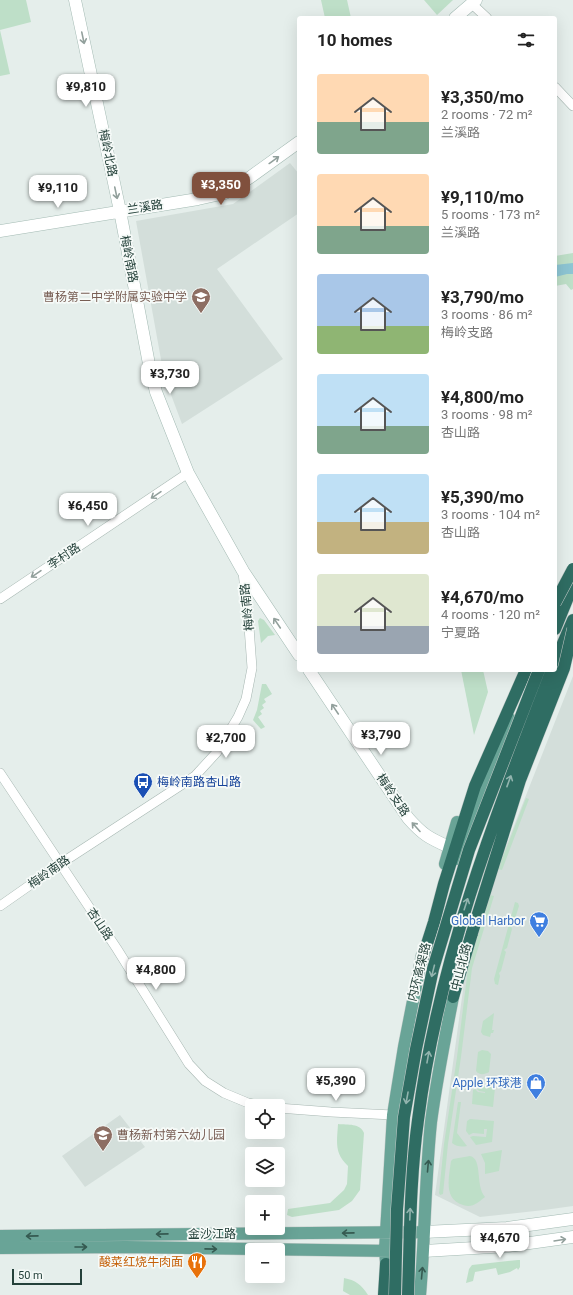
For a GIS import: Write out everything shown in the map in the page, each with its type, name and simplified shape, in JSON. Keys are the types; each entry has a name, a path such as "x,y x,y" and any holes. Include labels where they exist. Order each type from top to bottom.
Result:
{"highway":[{"path":"557,598 573,569"},
{"path":"557,624 573,585"},
{"path":"557,657 573,620"},
{"path":"453,997 520,780 564,668 573,629"},
{"path":"420,966 475,786 525,672"},
{"name":"内环高架路","path":"395,1295 397,1209 404,1117 416,1049 434,969 469,850 538,672"},
{"path":"408,1295 411,1208 417,1120 429,1052 447,971 462,915 482,854 551,672"},
{"path":"384,1295 386,1264"}],"main road":[{"path":"557,604 573,566"},
{"name":"中山北路","path":"420,1295 424,1251 424,1206 432,1121 442,1055 458,974 486,879 573,655"},
{"path":"389,1295 385,1250 393,1115 404,1047 420,966 449,847 470,785 519,672"},
{"path":"420,966 434,942 455,864 529,672"},
{"name":"金沙江路","path":"0,1236 424,1232"},
{"name":"金沙江路","path":"0,1248 126,1247 424,1251"}],"street":[{"name":"梅岭北路","path":"75,0 120,211"},
{"path":"457,16 474,2 485,16"},
{"path":"557,89 573,106"},
{"name":"兰溪路","path":"0,231 198,199 225,193 249,178 297,143"},
{"name":"梅岭南路","path":"0,906 60,864 196,776 217,752 238,717 246,699 252,668 243,571 188,473 156,392 149,364 120,211"},
{"name":"李村路","path":"0,599 188,473"},
{"path":"243,571 297,652"},
{"name":"梅岭支路","path":"310,672 408,818 420,832 449,847"},
{"name":"杏山路","path":"0,773 116,949 189,1064 205,1081 224,1094 245,1102"},
{"path":"285,1109 393,1115"},
{"path":"424,1232 507,1228 573,1219"},
{"path":"424,1251 508,1246 573,1237"}],"shaded area":[{"name":"曹杨第二中学附属实验中学","path":"290,163 297,172 297,214 217,269 283,359 182,424 164,376 136,221 233,204"},
{"path":"573,676 573,1206 480,1217 435,1195 466,968 497,869"},
{"name":"曹杨新村第六幼儿园","path":"120,1115 145,1147 85,1187 62,1156"}],"green space":[{"path":"0,0 26,0 31,22 0,30"},
{"path":"321,0 347,0 351,16 325,16"},
{"path":"424,0 453,0 437,15"},
{"path":"0,30 10,74 0,76"},
{"path":"573,253 573,289 571,290 566,284 557,286 557,256"},
{"path":"260,618 264,620 275,635 268,636 261,643 258,621"},
{"path":"461,672 483,672 488,692 474,735"},
{"path":"262,684 266,684 272,694 264,699 266,702 262,705 264,708 260,711 262,714 258,717 265,727 261,729 253,720 257,710"},
{"path":"526,798 529,799 502,870 498,869"},
{"path":"490,895 494,896 472,968 448,1144 443,1194 440,1195 444,1144 468,968"},
{"path":"515,902 518,903 519,906 513,925 511,926 512,929 507,948 504,950 506,952 501,971 499,973 500,976 498,985 495,984 494,979"},
{"path":"494,1013 493,1033 491,1033 490,1037 483,1035 481,1032 483,1021"},
{"path":"482,1050 488,1051 491,1054 489,1072 485,1074 476,1071 478,1052"},
{"path":"482,1086 495,1088 493,1107 472,1104 473,1090 475,1089 478,1092 485,1093 477,1089"},
{"path":"458,1102 461,1102 457,1133 467,1146 463,1147 452,1143"},
{"path":"470,1119 494,1121 492,1142 476,1145 470,1137 486,1137 487,1129 484,1129 484,1134 473,1133 469,1135 466,1131 467,1121"},
{"path":"338,1124 357,1126 364,1133 360,1190 352,1201 339,1210 292,1217 287,1215 288,1209 330,1203 344,1190 347,1184 348,1166 338,1152"},
{"path":"502,1150 499,1171 485,1174 485,1163 481,1154"},
{"path":"470,1156 474,1158 478,1167 480,1186 485,1197 475,1204 466,1206 452,1198 449,1180 451,1161 453,1159"},
{"path":"520,1260 520,1267 518,1270 517,1268 510,1272 498,1275 496,1268 475,1272 473,1281 466,1283 469,1269 472,1265"},
{"path":"344,1278 352,1280 358,1284 368,1295 350,1295 343,1291"}],"water":[{"path":"573,263 573,274 557,276 557,265"}],"place":[{"name":"曹杨第二中学附属实验中学","path":"201,314"},
{"name":"梅岭南路杏山路","path":"143,799"},
{"name":"Global Harbor","path":"539,938"},
{"name":"Apple 环球港","path":"536,1100"},
{"name":"曹杨新村第六幼儿园","path":"103,1152"},
{"name":"酸菜红烧牛肉面","path":"197,1279"}]}
